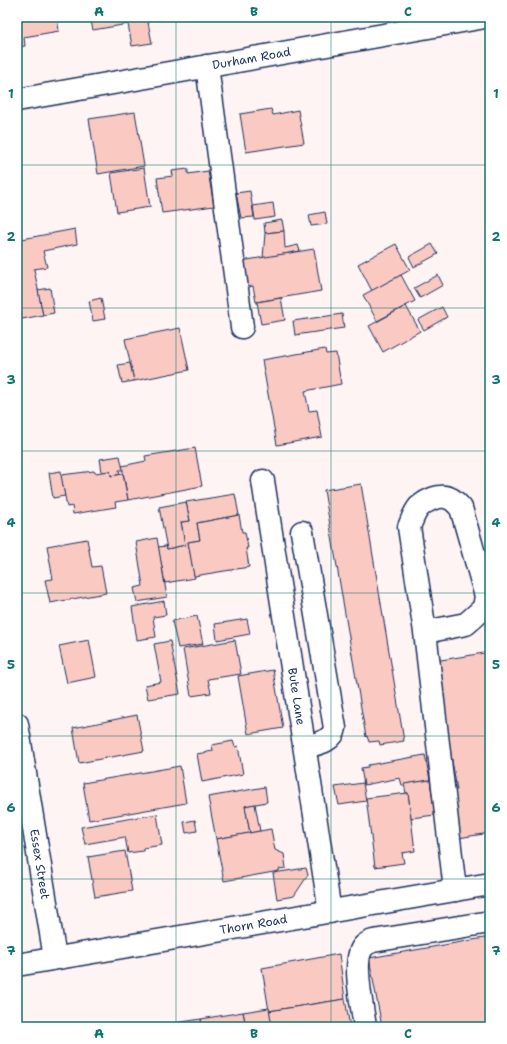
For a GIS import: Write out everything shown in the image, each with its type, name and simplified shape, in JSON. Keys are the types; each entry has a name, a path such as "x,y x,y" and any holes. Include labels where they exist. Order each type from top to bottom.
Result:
{"street":[{"name":"Durham Road","path":"17,100 485,17"},
{"path":"207,66 242,327"},
{"name":"Bute Lane","path":"263,481 330,912"},
{"path":"425,632 466,624 484,608 486,596 461,508 451,498 440,496 428,501 419,508 413,516 409,527 425,632 455,890"},
{"path":"302,532 335,728 334,734 331,738 305,747"},
{"path":"276,563 307,561"},
{"name":"Essex Street","path":"17,724 55,958"},
{"name":"Thorn Road","path":"17,965 490,884"},
{"path":"365,1027 358,968 360,955 364,946 373,941 490,922"}],"building":[{"path":"17,17 57,17 59,31 24,37 25,46 17,47"},
{"path":"90,17 147,17 152,43 132,46 128,24 93,30"},
{"path":"271,109 273,115 298,110 304,143 246,152 240,114"},
{"path":"135,112 144,166 98,174 89,119"},
{"path":"144,168 150,207 117,212 111,173"},
{"path":"188,169 188,174 208,171 214,206 162,213 157,178 173,176 172,171"},
{"path":"250,191 254,217 241,218 236,193"},
{"path":"273,203 275,217 255,220 253,206"},
{"path":"325,212 327,224 311,226 309,215"},
{"path":"282,220 284,231 265,233 264,223"},
{"path":"75,229 77,244 43,251 47,267 34,269 43,315 17,320 17,240"},
{"path":"284,231 285,248 298,245 300,251 263,258 265,233"},
{"path":"396,244 410,270 372,291 358,264"},
{"path":"432,244 438,254 414,267 409,257"},
{"path":"314,249 321,291 256,302 253,286 245,288 241,261"},
{"path":"401,275 415,301 377,321 363,295"},
{"path":"438,275 443,285 420,298 414,288"},
{"path":"50,288 54,313 43,315 38,290"},
{"path":"101,298 105,319 93,321 89,301"},
{"path":"281,298 285,320 261,324 257,302"},
{"path":"406,306 420,331 383,352 369,326"},
{"path":"442,307 447,317 424,330 418,320"},
{"path":"342,314 344,328 295,335 293,321"},
{"path":"180,328 189,370 134,381 125,339"},
{"path":"325,349 326,354 336,353 341,384 305,391 309,411 317,410 322,437 277,445 262,360"},
{"path":"130,363 134,381 122,383 118,365"},
{"path":"195,448 202,486 128,500 122,466 146,461 145,456"},
{"path":"120,456 123,470 119,470 120,474 111,476 110,471 102,472 100,459"},
{"path":"61,471 65,496 53,498 49,473"},
{"path":"94,471 95,473 110,471 111,476 123,474 128,500 115,502 116,507 73,514 72,506 67,507 61,475"},
{"path":"361,484 404,741 380,745 379,741 369,742 367,736 366,737 324,490"},
{"path":"235,494 239,515 197,523 200,540 188,542 195,578 165,583 158,547 166,546 167,549 185,545 181,522 190,521 186,502"},
{"path":"186,502 190,521 181,522 185,545 167,549 159,507"},
{"path":"239,515 242,532 245,532 249,567 194,576 188,542 200,540 197,523"},
{"path":"157,538 167,597 137,602 134,588 143,586 136,542"},
{"path":"87,539 92,567 101,566 106,593 50,603 45,580 53,579 47,546"},
{"path":"164,601 166,615 153,617 156,637 137,640 132,607"},
{"path":"197,616 203,644 178,648 172,621"},
{"path":"247,619 250,634 217,640 215,624"},
{"path":"89,640 96,677 67,683 59,646"},
{"path":"235,640 241,674 208,679 211,693 191,696 183,649"},
{"path":"170,641 180,694 148,699 145,685 161,682 154,644"},
{"path":"490,652 490,833 458,838 450,791 457,790 435,661"},
{"path":"273,670 283,728 248,734 238,676"},
{"path":"137,715 144,751 79,763 73,728"},
{"path":"233,741 235,747 238,746 243,774 202,782 197,754 213,751 212,745"},
{"path":"425,755 430,780 402,785 400,778 364,785 361,768 368,767 368,765"},
{"path":"180,766 186,803 89,820 83,783"},
{"path":"430,780 435,815 411,818 408,793 406,793 404,784"},
{"path":"363,783 366,801 339,805 335,787"},
{"path":"265,787 267,802 245,806 250,833 216,839 208,797"},
{"path":"408,793 415,851 402,853 404,863 375,867 366,798"},
{"path":"255,804 260,831 250,833 245,806"},
{"path":"157,814 162,845 143,848 143,851 128,853 125,837 85,844 81,827"},
{"path":"195,820 197,831 186,833 184,822"},
{"path":"271,829 275,850 284,854 286,868 279,869 279,871 224,881 216,839"},
{"path":"125,851 132,891 95,897 88,857"},
{"path":"306,868 308,875 294,896 277,899 273,873"},
{"path":"490,937 490,1027 382,1027 369,958"},
{"path":"339,954 345,999 269,1011 262,968"},
{"path":"345,999 350,1027 272,1027 269,1011"},
{"path":"269,1008 272,1027 246,1027 243,1012"},
{"path":"243,1012 246,1027 202,1027 201,1019"},
{"path":"201,1019 202,1027 149,1027"}]}
